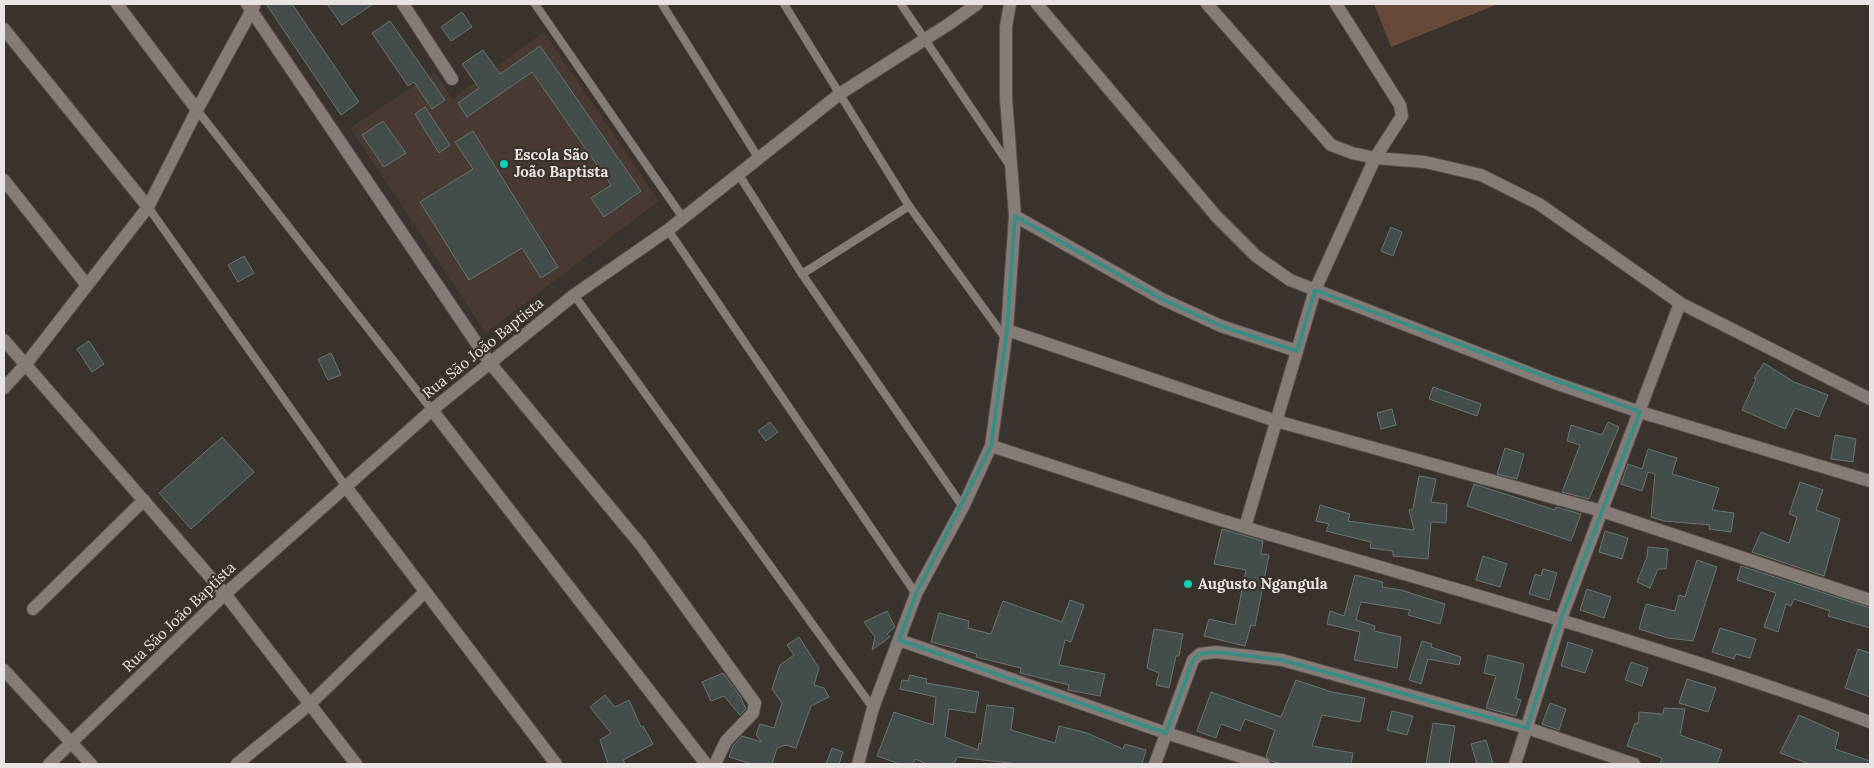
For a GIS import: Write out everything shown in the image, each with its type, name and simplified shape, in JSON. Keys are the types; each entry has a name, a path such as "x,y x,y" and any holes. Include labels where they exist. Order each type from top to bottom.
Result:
{"street":[{"path":"117,4 197,110"},
{"path":"404,4 452,79"},
{"name":"Rua São João Baptista","path":"49,764 226,594 432,410 574,295 668,230 841,93 977,4"},
{"path":"860,764 873,708 916,594 963,507 991,446 1006,334 1015,216 1006,98 1006,28 1010,4"},
{"path":"1037,4 1216,216 1256,256 1290,280 1555,383 1640,412 1870,481"},
{"path":"1207,4 1331,144 1352,153 1375,158 1425,162 1481,175 1539,204 1680,303 1870,399"},
{"path":"1245,527 1315,290 1375,158 1402,116 1403,111 1336,4"},
{"path":"4,388 26,364 86,284 148,207 251,6 490,363 641,545 756,703 753,713 726,742 715,764"},
{"path":"4,29 148,207"},
{"path":"4,180 86,284"},
{"path":"1015,216 1162,299 1221,326 1297,351"},
{"path":"1515,764 1561,619 1680,303"},
{"path":"1006,334 1276,421 1602,511 1870,600"},
{"path":"4,340 226,594 356,764"},
{"path":"432,410 706,764"},
{"path":"991,446 1245,527 1561,619 1786,691 1870,722"},
{"path":"346,487 556,764"},
{"path":"32,609 144,500"},
{"path":"237,764 310,704 425,592"},
{"path":"899,640 1166,733 1264,764"},
{"path":"1155,764 1193,660 1200,654 1216,652 1282,660 1527,728 1634,764"},
{"path":"4,670 91,764"}],"lane":[{"path":"536,4 683,218"},
{"path":"662,4 759,159"},
{"path":"784,4 841,93 909,206 1006,334"},
{"path":"900,4 1011,167"},
{"path":"197,110 432,410"},
{"path":"739,175 802,274 963,507"},
{"path":"802,274 909,206"},
{"path":"148,207 346,487"},
{"path":"668,230 916,594"},
{"path":"574,295 873,708"}],"highlighted area":[{"path":"1015,216 1162,299 1221,326 1297,351 1315,290 1640,412 1561,619 1527,728 1282,660 1216,652 1200,654 1193,660 1166,733 899,640 916,594 991,446 1007,330"}],"shaded area":[{"path":"1374,4 1498,4 1391,47"},
{"name":"Escola São João Baptista","path":"544,32 659,201 486,333 350,128 435,72 452,99"}],"building":[{"path":"266,4 292,4 359,102 341,115"},
{"path":"327,4 373,4 342,25"},
{"path":"462,12 472,27 451,41 441,27"},
{"path":"390,21 445,100 432,109 414,82 408,86 372,33"},
{"path":"540,46 641,191 604,217 591,198 611,185 532,72 467,117 458,103 479,88 462,64 483,50 500,74"},
{"path":"425,107 450,145 439,153 415,114"},
{"path":"383,121 406,153 384,167 362,135"},
{"path":"473,131 558,267 541,278 522,248 469,280 420,202 473,169 455,142"},
{"path":"1391,227 1402,232 1393,256 1381,251"},
{"path":"244,256 254,273 238,282 228,265"},
{"path":"89,341 104,364 92,372 77,349"},
{"path":"331,353 341,375 328,380 318,359"},
{"path":"1764,363 1794,382 1828,395 1819,417 1795,408 1785,429 1742,410 1756,379 1754,378"},
{"path":"1433,387 1481,404 1477,416 1429,399"},
{"path":"1392,409 1396,425 1381,429 1377,413"},
{"path":"770,422 778,432 766,441 758,431"},
{"path":"1608,422 1619,427 1589,499 1562,492 1580,445 1567,441 1571,425 1602,435"},
{"path":"1835,435 1856,439 1853,462 1831,459"},
{"path":"222,437 254,472 191,529 159,493"},
{"path":"1505,448 1524,454 1517,479 1497,474"},
{"path":"1648,449 1677,458 1672,474 1719,488 1712,510 1734,513 1731,532 1709,529 1710,525 1664,521 1651,517 1655,474 1648,472 1642,491 1621,484 1628,464 1642,469"},
{"path":"1419,476 1436,479 1431,502 1447,504 1446,523 1431,522 1428,559 1393,556 1393,551 1370,548 1371,542 1326,531 1329,524 1316,521 1320,505 1350,514 1348,521 1414,530 1409,510 1413,509"},
{"path":"1800,482 1823,490 1816,510 1840,519 1824,576 1752,552 1761,532 1789,543 1797,517 1789,514"},
{"path":"1474,484 1555,510 1556,507 1581,514 1571,541 1467,506"},
{"path":"1222,529 1263,541 1261,554 1269,555 1255,626 1251,625 1245,646 1204,636 1209,619 1235,625 1246,570 1214,564"},
{"path":"1605,531 1628,538 1622,559 1599,552"},
{"path":"1648,547 1668,549 1666,569 1658,569 1650,588 1637,582 1647,557"},
{"path":"1483,556 1507,564 1500,587 1476,580"},
{"path":"1697,560 1717,567 1693,641 1668,638 1639,629 1646,604 1675,611 1679,595 1685,597"},
{"path":"1741,566 1870,608 1870,628 1828,616 1830,611 1794,599 1791,606 1786,604 1778,632 1764,627 1776,593 1737,580"},
{"path":"1543,569 1557,573 1549,600 1529,594 1535,574 1541,576"},
{"path":"1355,575 1383,582 1382,587 1401,590 1445,604 1440,624 1408,615 1410,610 1361,602 1356,620 1375,626 1374,631 1401,637 1397,668 1354,660 1360,632 1327,624 1330,611 1344,616"},
{"path":"1587,589 1611,597 1604,618 1580,610"},
{"path":"1070,600 1084,605 1071,642 1065,640 1059,665 1105,674 1100,696 1068,690 1069,685 1020,673 1021,668 976,657 977,654 931,642 939,613 969,621 968,628 991,634 1003,601 1062,622"},
{"path":"887,611 895,627 887,634 890,637 872,650 875,637 864,622"},
{"path":"1720,628 1756,639 1750,658 1736,654 1734,659 1712,652"},
{"path":"1154,629 1183,634 1179,656 1176,656 1169,688 1156,685 1159,673 1147,668"},
{"path":"799,637 819,668 814,685 824,688 829,697 811,706 796,748 786,745 777,748 772,764 752,764 729,757 733,746 742,736 762,742 756,735 760,724 774,728 782,703 772,689 780,665 794,655 787,645"},
{"path":"1422,641 1432,644 1431,647 1461,657 1459,665 1428,659 1421,684 1409,680"},
{"path":"1568,642 1593,650 1585,673 1561,666"},
{"path":"1858,649 1870,653 1870,697 1845,688"},
{"path":"1488,655 1524,664 1516,698 1521,700 1516,716 1486,708 1496,676 1484,673"},
{"path":"1631,662 1648,668 1642,686 1625,680"},
{"path":"723,673 740,696 746,709 740,715 724,696 711,701 702,682"},
{"path":"910,675 927,679 926,683 979,692 975,713 949,709 945,737 978,750 979,743 981,744 987,705 1014,708 1011,730 1055,743 1059,726 1087,733 1123,749 1125,744 1146,750 1142,764 1018,764 957,757 954,764 927,764 915,759 913,764 900,764 877,756 894,712 933,725 936,697 900,689 902,680 908,681"},
{"path":"1687,679 1716,688 1708,712 1679,703"},
{"path":"1296,680 1332,692 1365,698 1360,722 1322,715 1312,746 1353,753 1351,764 1282,764 1271,761 1266,756 1275,730 1245,719 1240,731 1221,724 1216,738 1197,731 1211,692 1281,717"},
{"path":"605,695 615,707 629,700 641,727 643,726 653,744 623,760 625,764 608,764 600,740 611,733 590,707"},
{"path":"1550,703 1566,709 1559,730 1542,724"},
{"path":"1664,708 1685,709 1680,735 1722,750 1717,764 1660,764 1662,758 1627,746 1635,723 1638,724 1639,712 1663,714"},
{"path":"1392,711 1413,716 1407,735 1387,730"},
{"path":"1799,715 1839,733 1835,749 1870,761 1870,764 1810,764 1780,753"},
{"path":"1433,723 1455,726 1449,764 1426,764"},
{"path":"1486,740 1493,764 1477,764 1471,744"},
{"path":"832,748 843,752 839,764 826,764"}],"place":[{"name":"Escola São João Baptista","path":"504,164"},
{"name":"Augusto Ngangula","path":"1188,584"}]}
